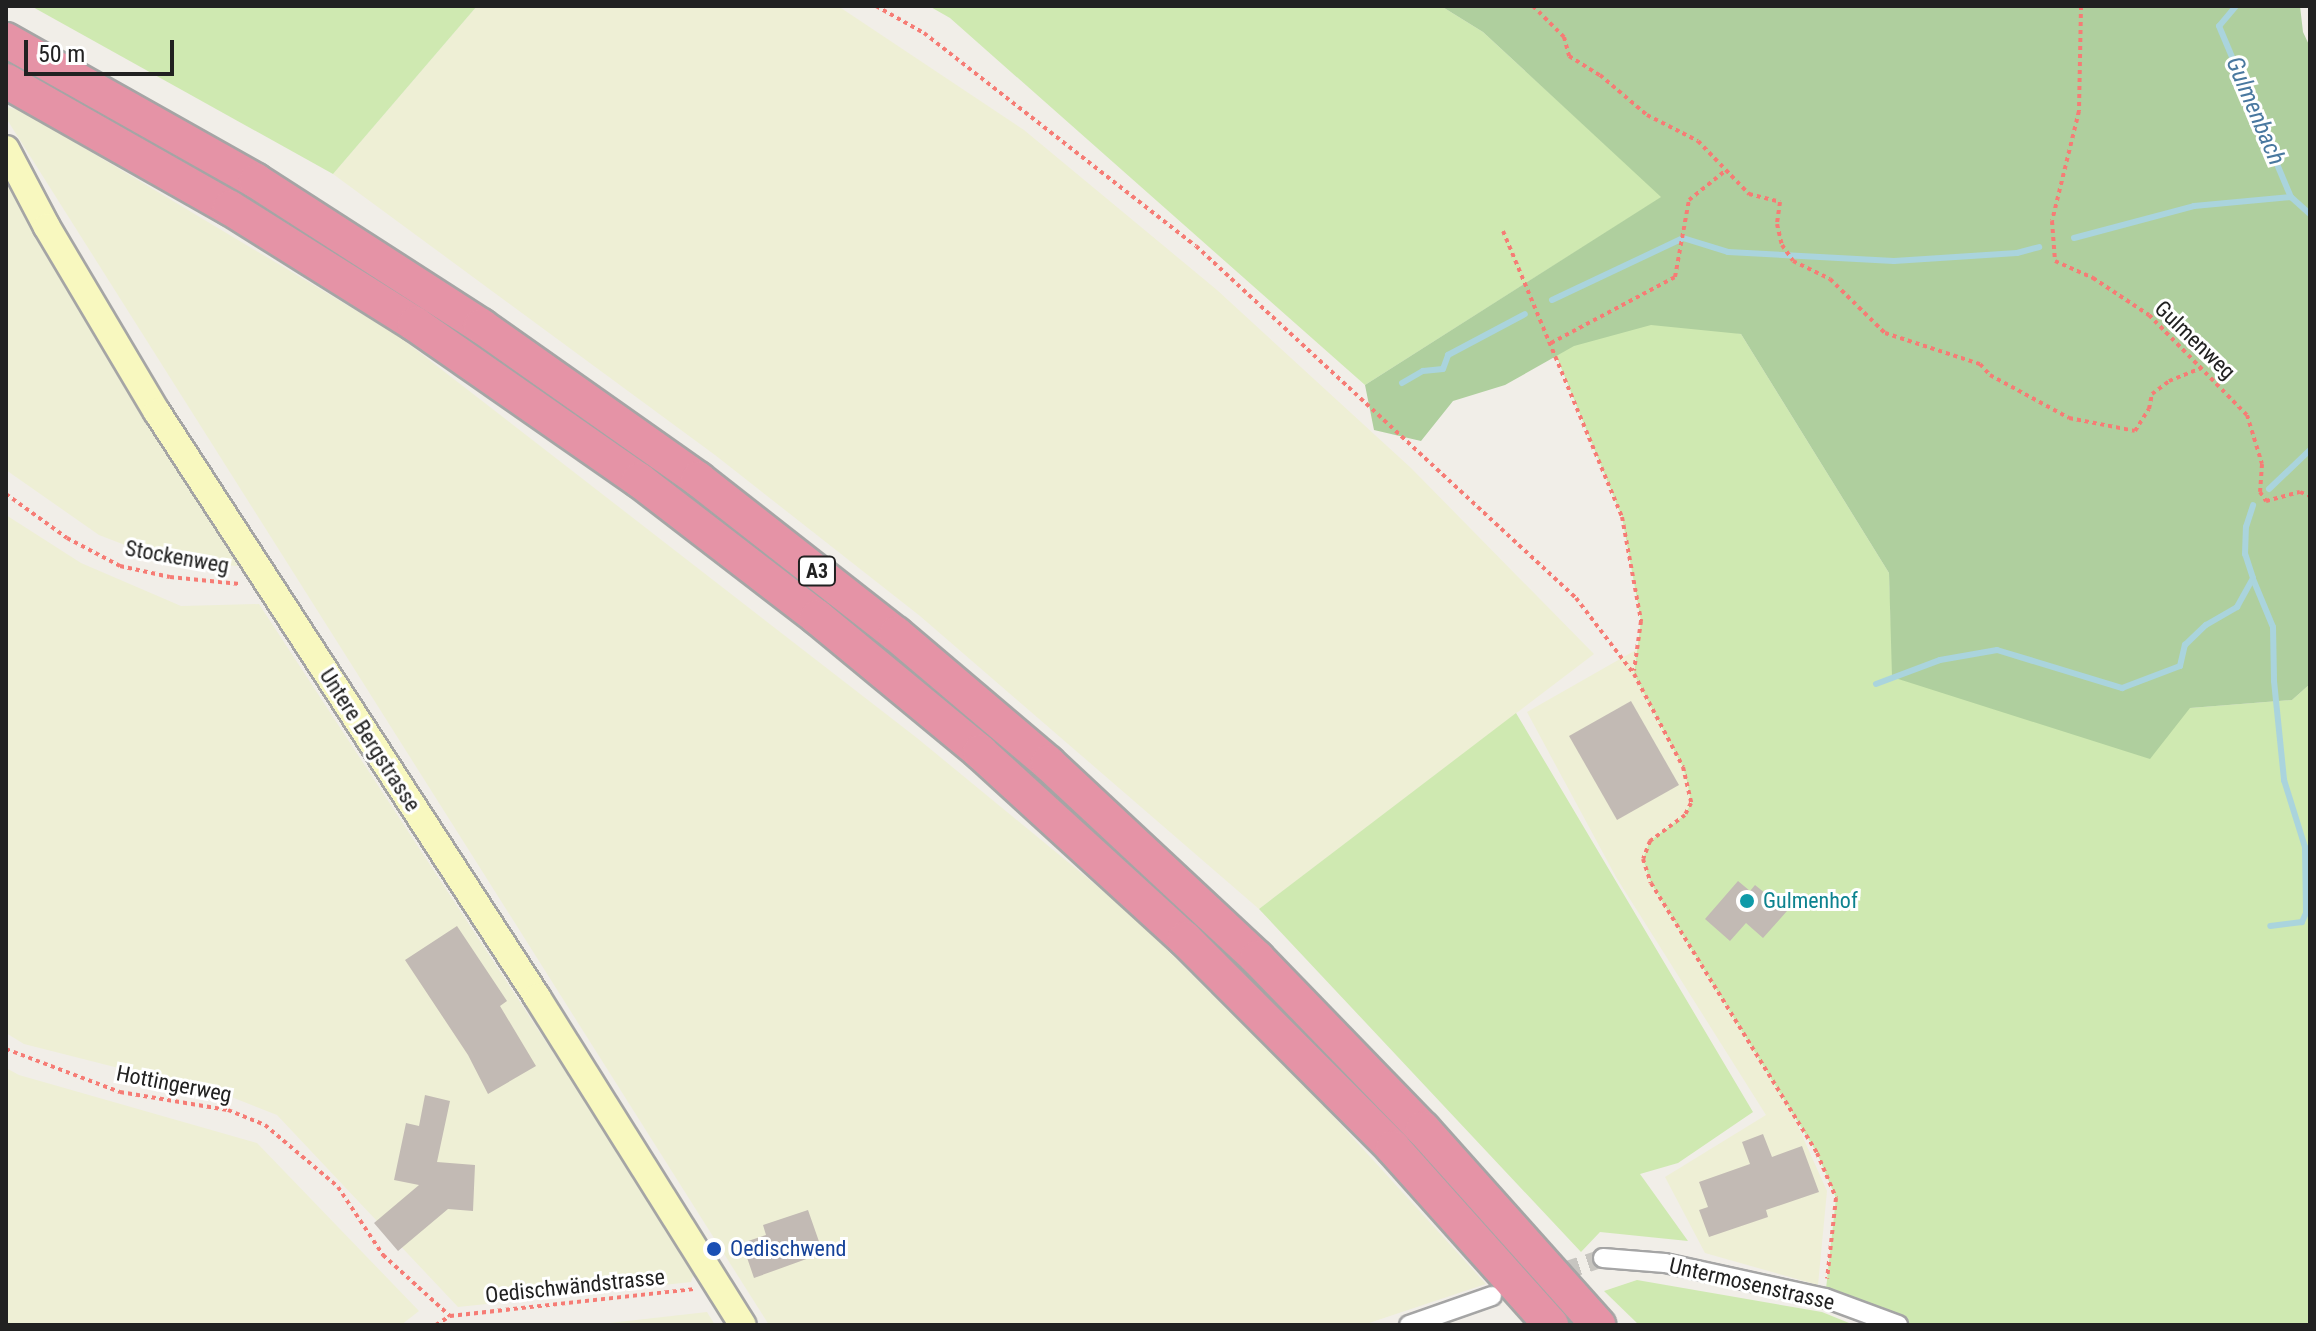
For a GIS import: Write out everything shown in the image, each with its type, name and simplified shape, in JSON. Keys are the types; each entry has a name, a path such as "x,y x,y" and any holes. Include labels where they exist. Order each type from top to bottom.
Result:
{"highway":[{"name":"A3","path":"6,40 256,181 430,291 698,479 896,634 1070,782 1257,958 1423,1129 1598,1325"},
{"name":"A3","path":"6,81 230,208 415,324 639,480 817,617 991,762 1195,948 1374,1128 1551,1325"}],"main road":[{"name":"Untere Bergstrasse","path":"6,149 103,324 528,984 743,1325"}],"street":[{"name":"Untermosenstrasse","path":"1603,1258 1665,1263 1825,1298 1898,1325"},
{"path":"1409,1325 1492,1296"}],"path":[{"path":"876,6 924,33 1196,246 1576,598 1634,674 1683,767 1691,803 1685,815 1650,841 1643,859 1651,883 1817,1153 1836,1198 1825,1298"},
{"path":"1533,6 1564,37 1569,56 1600,75 1647,115 1698,141 1749,194 1780,202 1777,224 1782,245 1793,261 1830,279 1885,333 1969,359 1990,375 2069,418 2135,431 2149,409 2152,394 2169,381 2201,368"},
{"name":"Gulmenweg","path":"2081,6 2079,111 2052,221 2055,261 2093,278 2149,315 2247,415 2262,464 2260,492 2266,501 2300,492 2310,496"},
{"path":"1551,343 1675,277 1689,200 1725,171"},
{"path":"1503,231 1622,517 1641,621 1634,674"},
{"name":"Stockenweg","path":"6,494 67,538 120,566 170,577 235,585 265,579"},
{"name":"Hottingerweg","path":"6,1049 26,1060 120,1092 228,1110 265,1125 338,1187 383,1255 450,1316"},
{"name":"Oedischwändstrasse","path":"436,1325 450,1316 719,1287"}],"green space":[{"path":"31,6 477,6 333,174"},
{"path":"477,6 838,6 1024,130 1217,290 1411,468 1594,654 1259,909 920,616 715,455 333,174"},
{"path":"929,6 1441,6 1483,32 1662,197 1365,385 950,18"},
{"path":"1441,6 2300,6 2303,32 2310,47 2310,684 2292,700 2190,708 2150,759 1892,677 1889,573 1741,334 1651,325 1574,346 1505,385 1453,401 1421,441 1374,430 1365,385 1661,197 1483,32"},
{"path":"6,107 21,110 397,335 917,738 1130,913 1322,1104 1486,1284 1363,1325 769,1325 6,118"},
{"path":"6,183 239,566 169,562 99,535 6,470"},
{"path":"1638,310 1741,334 1889,573 1893,677 2190,708 2292,700 2310,684 2310,1325 1898,1325 1825,1298 1836,1198 1817,1153 1651,883 1643,859 1650,841 1685,815 1691,803 1688,785 1683,767 1634,674 1641,621 1622,517 1551,343"},
{"path":"6,515 81,563 181,606 259,604 695,1269 691,1282 458,1307 277,1115 229,1096 24,1044 6,1033"},
{"name":"Gulmenhof","path":"1678,626 1748,1015 1827,1191 1818,1285 1705,1253 1665,1177 1766,1115 1616,877 1527,712"},
{"path":"1516,713 1753,1112 1678,1163 1640,1174 1688,1241 1600,1232 1581,1252 1259,909"},
{"path":"6,1068 19,1075 257,1143 419,1311 401,1325 6,1325"},
{"path":"1637,1280 1822,1312 1854,1325 1639,1325 1604,1291"},
{"path":"707,1312 715,1325 592,1325"}],"building":[{"path":"1631,701 1679,785 1617,820 1569,736"},
{"name":"Gulmenhof","path":"1738,881 1750,891 1755,885 1787,911 1763,938 1746,923 1730,941 1705,919"},
{"path":"457,926 507,1001 500,1006 536,1066 488,1094 468,1055 405,960"},
{"path":"425,1095 450,1101 437,1162 475,1165 473,1211 448,1209 398,1251 374,1223 419,1185 394,1180 406,1123 419,1126"},
{"path":"1763,1134 1772,1157 1802,1146 1819,1192 1766,1210 1768,1217 1709,1237 1699,1210 1708,1207 1699,1182 1750,1164 1742,1142"},
{"path":"808,1210 823,1253 754,1278 742,1243 766,1235 763,1225"}],"waterway":[{"name":"Gulmenbach","path":"2236,6 2219,26 2291,197 2310,214"},
{"path":"2074,238 2194,206 2291,197"},
{"path":"1552,300 1683,238 1728,252 1894,261 2017,253 2039,247"},
{"path":"1402,383 1423,371 1443,369 1448,355 1525,314"},
{"path":"2269,489 2310,450"},
{"path":"1876,684 1940,660 1997,650 2122,688 2180,666 2185,645 2206,625 2237,607 2253,578 2245,554 2246,527 2253,505"},
{"path":"2253,579 2273,627 2274,681 2284,780 2305,847 2306,913 2302,922 2270,926"}],"tunnel":[{"path":"1511,1289 1603,1258"}],"place":[{"name":"Gulmenhof","path":"1747,901"},
{"name":"Oedischwend","path":"714,1249"}]}
